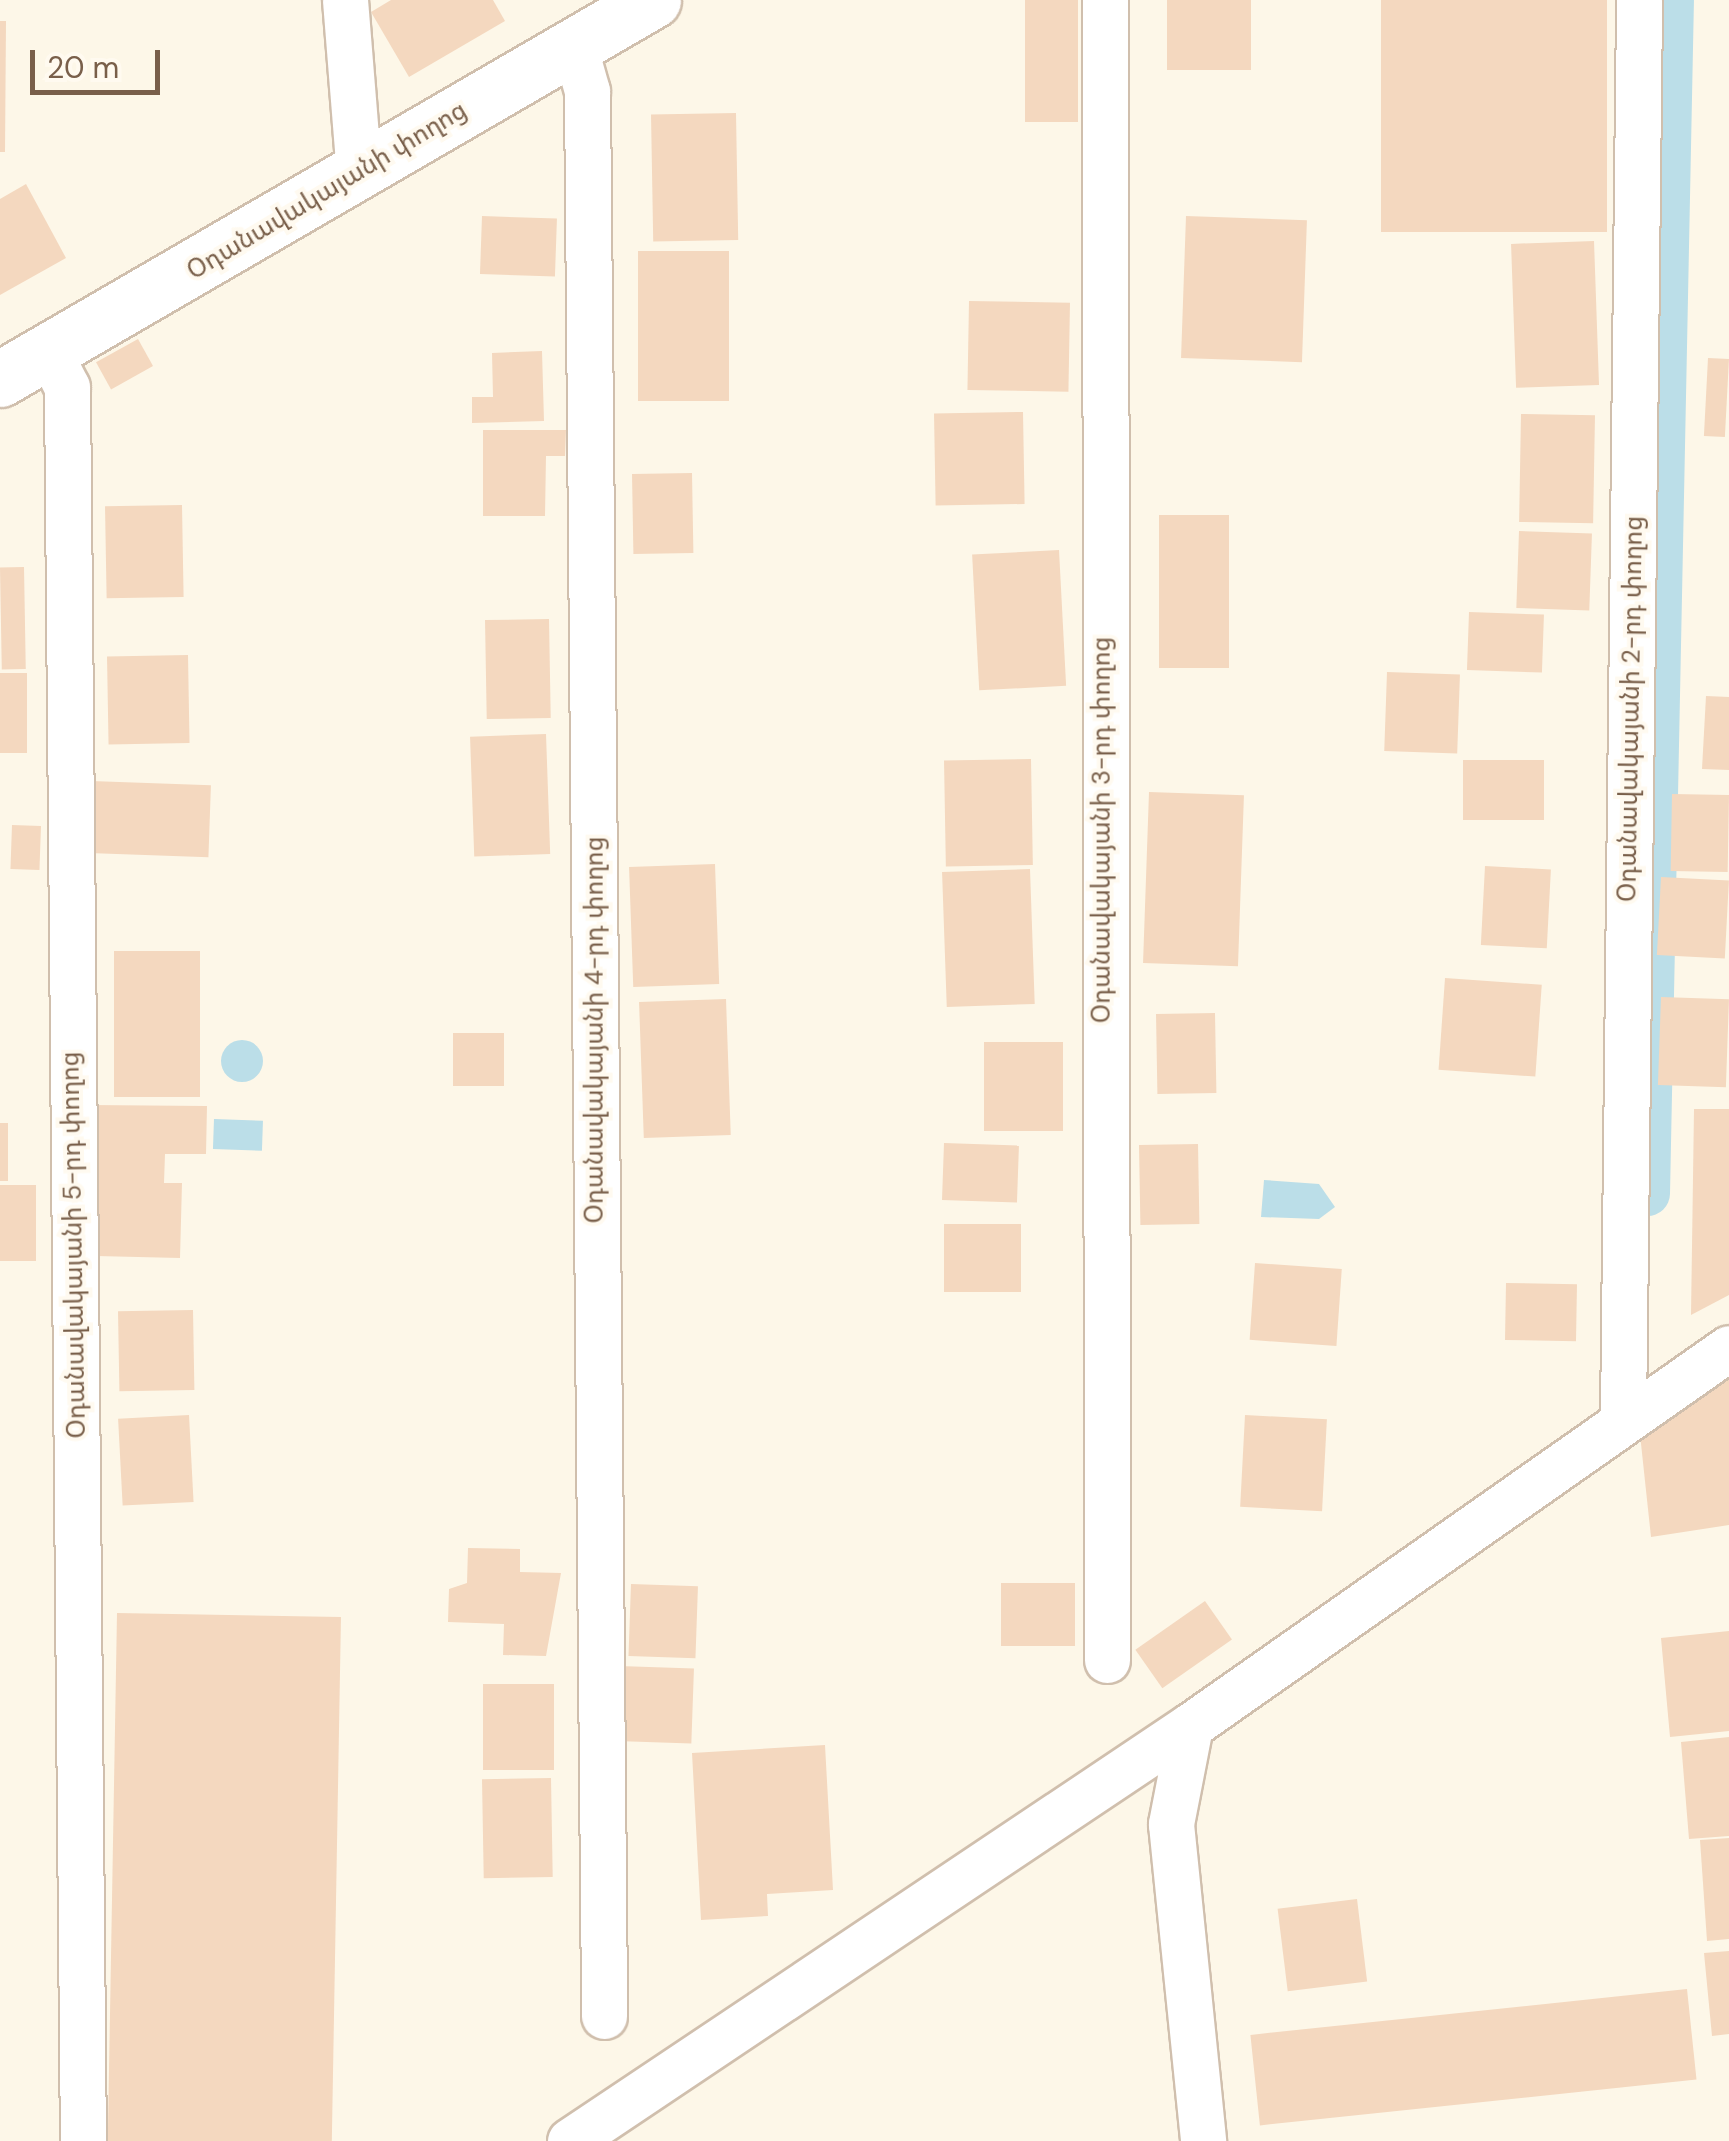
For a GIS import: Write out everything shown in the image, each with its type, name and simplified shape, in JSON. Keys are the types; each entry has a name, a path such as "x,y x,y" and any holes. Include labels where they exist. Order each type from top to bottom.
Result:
{"street":[{"path":"345,0 359,173"},
{"name":"Օդանավակայանի փողոց","path":"0,379 50,354 652,0"},
{"name":"Օդանավակայանի 3-րդ փողոց","path":"1105,0 1107,1660"},
{"name":"Օդանավակայանի 2-րդ փողոց","path":"1623,1417 1639,0"},
{"name":"Օդանավակայանի 4-րդ փողոց","path":"574,45 587,91 604,2016"},
{"name":"Օդանավակայանի 5-րդ փողոց","path":"50,354 66,387 83,2141"},
{"path":"570,2141 1190,1726 1623,1417 1729,1348"},
{"path":"1190,1726 1171,1824 1203,2141"}],"water":[{"path":"242,1040 257,1046 263,1061 257,1076 242,1082 227,1076 221,1061 227,1046"},
{"path":"214,1119 263,1121 262,1151 213,1149"},
{"path":"1264,1180 1319,1184 1335,1207 1319,1219 1261,1217"}],"building":[{"path":"391,0 493,0 505,21 409,77 371,12"},
{"path":"1025,0 1078,0 1078,122 1025,122"},
{"path":"1167,0 1251,0 1251,70 1167,70"},
{"path":"1381,0 1607,0 1607,232 1381,232"},
{"path":"0,21 6,21 5,152 0,152"},
{"path":"736,113 738,240 653,241 651,114"},
{"path":"26,184 66,258 0,295 0,199"},
{"path":"482,216 557,219 555,277 480,274"},
{"path":"1186,216 1307,220 1302,362 1181,358"},
{"path":"1594,241 1599,385 1516,388 1511,244"},
{"path":"638,251 729,251 729,401 638,401"},
{"path":"969,301 1070,303 1068,392 967,390"},
{"path":"138,339 153,366 111,389 96,362"},
{"path":"542,351 544,421 472,423 472,397 493,397 492,353"},
{"path":"1708,358 1729,359 1725,437 1704,436"},
{"path":"1023,412 1025,504 936,506 934,414"},
{"path":"1521,414 1595,415 1593,523 1519,522"},
{"path":"483,430 566,430 565,456 546,456 545,516 483,516"},
{"path":"692,473 693,553 633,554 632,474"},
{"path":"182,505 184,597 107,598 105,506"},
{"path":"1159,515 1229,515 1229,668 1159,668"},
{"path":"1519,531 1592,534 1589,611 1516,608"},
{"path":"1059,550 1066,686 979,690 972,555"},
{"path":"0,567 24,567 26,669 2,669"},
{"path":"1469,612 1544,615 1542,673 1467,670"},
{"path":"549,619 551,718 487,719 485,620"},
{"path":"188,655 190,743 109,744 107,656"},
{"path":"1387,672 1460,675 1457,753 1384,751"},
{"path":"0,673 27,673 27,753 0,753"},
{"path":"1706,696 1729,697 1729,770 1702,769"},
{"path":"546,734 550,854 474,857 470,737"},
{"path":"1031,759 1033,865 946,867 944,761"},
{"path":"1463,760 1544,760 1544,820 1463,820"},
{"path":"91,781 211,785 208,857 88,853"},
{"path":"1149,792 1244,795 1238,966 1143,963"},
{"path":"1672,794 1729,795 1728,872 1671,871"},
{"path":"12,825 41,826 39,870 10,869"},
{"path":"715,864 719,984 633,987 629,867"},
{"path":"1485,866 1551,869 1547,948 1481,945"},
{"path":"1030,869 1035,1004 947,1007 942,872"},
{"path":"1661,877 1729,881 1725,958 1657,955"},
{"path":"114,951 200,951 200,1097 114,1097"},
{"path":"1445,978 1542,985 1535,1077 1439,1070"},
{"path":"1661,997 1729,999 1726,1087 1658,1085"},
{"path":"726,999 731,1135 644,1138 639,1002"},
{"path":"1215,1013 1216,1093 1157,1094 1156,1014"},
{"path":"453,1033 504,1033 504,1086 453,1086"},
{"path":"984,1042 1063,1042 1063,1131 984,1131"},
{"path":"90,1105 207,1106 206,1154 165,1154 164,1183 182,1183 180,1258 96,1256"},
{"path":"1694,1109 1729,1109 1729,1295 1691,1315"},
{"path":"0,1123 8,1123 8,1181 0,1181"},
{"path":"944,1143 1019,1146 1017,1203 942,1200"},
{"path":"1198,1144 1199,1224 1140,1225 1139,1145"},
{"path":"0,1185 36,1185 36,1261 0,1261"},
{"path":"944,1224 1021,1224 1021,1292 944,1292"},
{"path":"1255,1263 1342,1269 1336,1346 1250,1340"},
{"path":"1506,1283 1577,1284 1576,1341 1505,1340"},
{"path":"193,1310 194,1390 119,1391 118,1311"},
{"path":"1729,1366 1729,1525 1651,1537 1639,1425"},
{"path":"189,1415 194,1502 123,1506 118,1419"},
{"path":"1245,1415 1327,1419 1322,1511 1240,1507"},
{"path":"468,1548 520,1549 520,1572 561,1573 546,1656 503,1655 504,1624 448,1622 449,1589 467,1583"},
{"path":"1001,1583 1075,1583 1075,1646 1001,1646"},
{"path":"631,1584 698,1586 695,1658 628,1656"},
{"path":"1205,1601 1232,1640 1162,1688 1135,1650"},
{"path":"117,1613 341,1617 332,2141 108,2141"},
{"path":"1729,1631 1729,1731 1670,1737 1661,1638"},
{"path":"619,1666 694,1669 691,1744 616,1741"},
{"path":"483,1684 554,1684 554,1770 483,1770"},
{"path":"1729,1737 1729,1836 1689,1839 1681,1742"},
{"path":"825,1745 833,1890 767,1894 768,1916 701,1920 692,1753"},
{"path":"551,1778 553,1877 484,1878 482,1779"},
{"path":"1729,1838 1729,1939 1707,1941 1700,1840"},
{"path":"1357,1899 1367,1981 1288,1991 1278,1909"},
{"path":"1729,1951 1729,2034 1712,2036 1704,1953"},
{"path":"1687,1989 1697,2080 1260,2125 1250,2035"}],"waterway":[{"path":"1647,1193 1671,0"}]}
